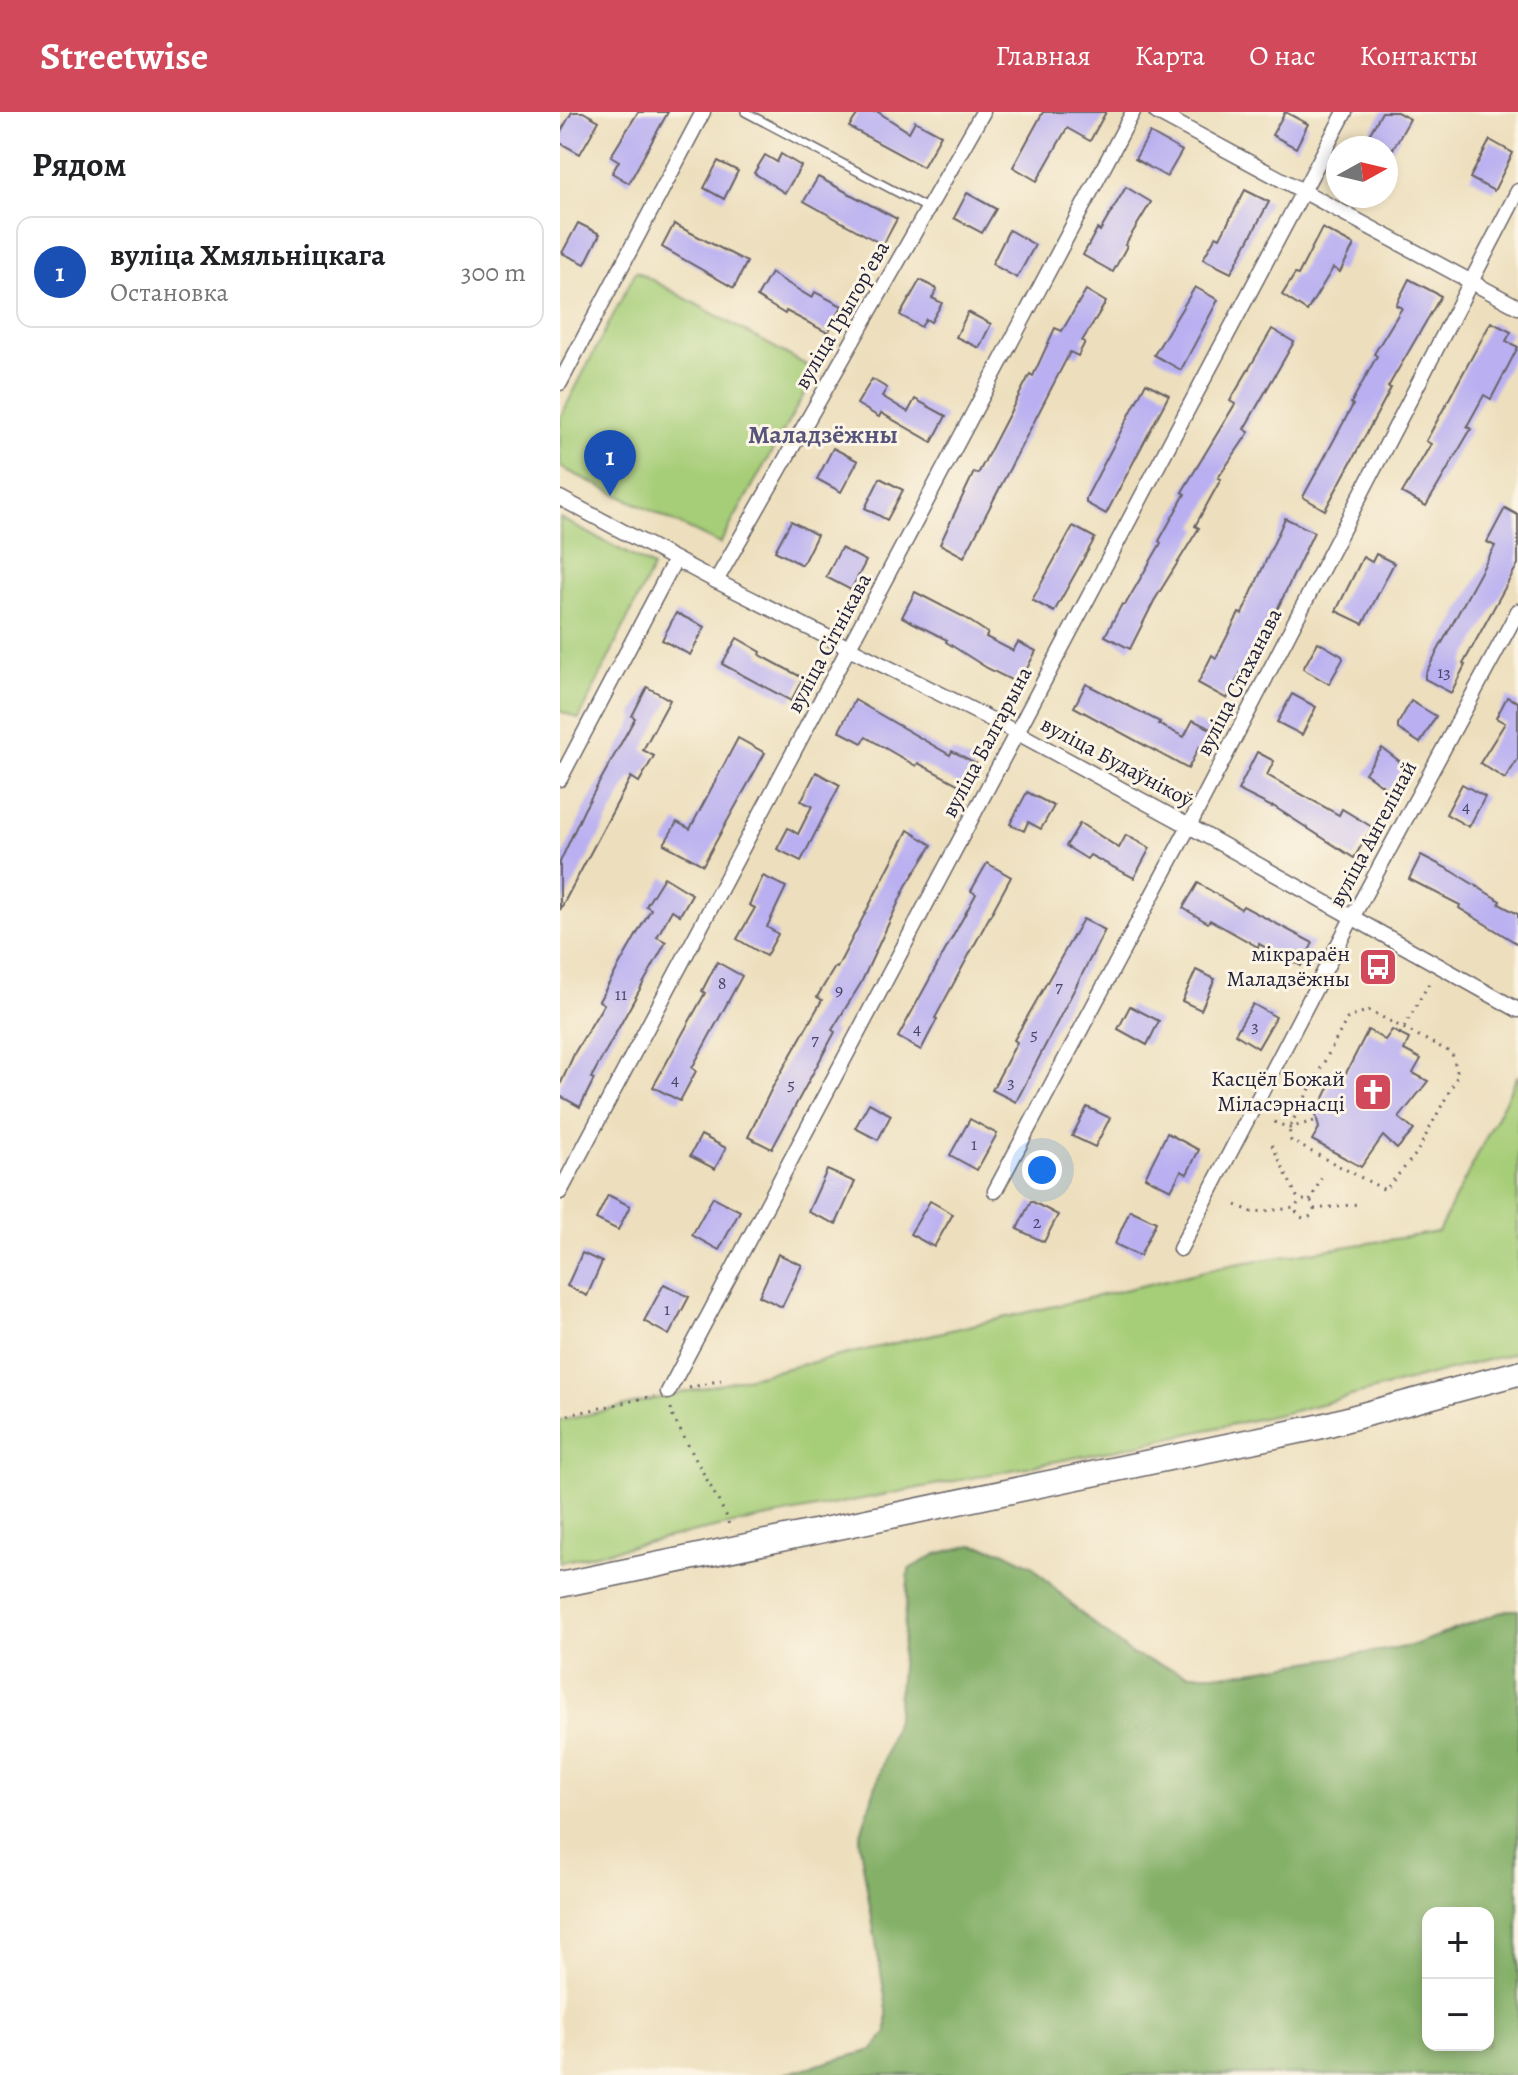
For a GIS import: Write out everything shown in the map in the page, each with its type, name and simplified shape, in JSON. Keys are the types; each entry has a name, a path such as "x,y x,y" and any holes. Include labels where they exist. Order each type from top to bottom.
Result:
{"highway":[{"path":"560,1585 1318,1427 1518,1373"}],"street":[{"path":"560,383 703,112"},
{"name":"вуліца Грыгорʼева","path":"716,581 983,112"},
{"name":"вуліца Сітнікава","path":"560,1192 1133,112"},
{"path":"1156,112 1518,307"},
{"name":"вуліца Балгарына","path":"668,1392 1345,112"},
{"name":"вуліца Стаханава","path":"995,1191 1189,826 1518,191"},
{"name":"вуліца Будаўнікоў","path":"560,498 850,650 1016,732 1518,1010"},
{"path":"560,779 675,560"},
{"name":"вуліца Ангелінай","path":"1180,1249 1352,918 1518,611"}],"lane":[{"path":"745,112 928,208"}],"path":[{"path":"1400,1034 1439,966"},
{"path":"1368,1010 1403,1028 1452,1053 1458,1075 1416,1154 1385,1190 1291,1141 1289,1128 1347,1019 1368,1010"},
{"path":"1274,1122 1289,1128 1318,1120"},
{"path":"1272,1145 1299,1201"},
{"path":"1310,1201 1322,1177"},
{"path":"1299,1201 1310,1201"},
{"path":"1295,1208 1299,1201"},
{"path":"1295,1208 1299,1217 1313,1214 1310,1201"},
{"path":"1314,1209 1359,1204"},
{"path":"1236,1205 1252,1212 1295,1208"},
{"path":"560,1417 721,1380"},
{"path":"668,1392 673,1417 727,1517 734,1549"}],"green space":[{"path":"636,271 817,371 720,544 560,467 560,418"},
{"path":"560,518 653,567 579,719 560,711"},
{"path":"1518,1075 1518,1352 1294,1411 1104,1452 723,1526 560,1562 560,1421 1235,1264 1438,1232"},
{"path":"972,1545 1003,1551 1031,1565 1077,1610 1133,1655 1187,1674 1230,1674 1411,1646 1507,1610 1518,1610 1518,2075 780,2075 873,2050 887,2032 887,2009 859,1840 897,1716 909,1569 937,1554"}],"building":[{"path":"572,112 583,112 599,121 580,154 560,143 560,133"},
{"path":"638,112 668,112 629,183 612,173 619,161 611,156"},
{"path":"859,112 878,112 909,132 915,121 941,135 923,167 849,127"},
{"path":"1043,112 1106,112 1090,141 1067,128 1037,181 1013,167"},
{"path":"1285,112 1308,124 1296,148 1272,135"},
{"path":"1382,112 1397,112 1410,119 1398,140 1398,136 1369,135"},
{"path":"1150,133 1182,151 1167,177 1135,159"},
{"path":"1490,140 1513,153 1494,191 1470,178"},
{"path":"781,154 801,166 785,193 754,173 765,155 777,162"},
{"path":"718,161 738,171 724,199 704,188"},
{"path":"818,177 897,219 883,245 804,201"},
{"path":"1126,187 1151,202 1113,272 1083,255"},
{"path":"1245,190 1269,202 1231,273 1203,259 1216,236 1220,238"},
{"path":"967,193 996,209 982,233 954,218"},
{"path":"578,223 600,234 585,264 562,253"},
{"path":"674,224 747,262 734,288 662,247"},
{"path":"1322,228 1354,245 1340,272 1333,268 1307,311 1282,295 1295,274 1298,275"},
{"path":"1009,230 1035,245 1017,278 992,264"},
{"path":"771,273 812,298 815,292 842,306 828,333 786,311 785,314 757,297"},
{"path":"1409,279 1441,296 1388,387 1391,388 1325,510 1303,497 1353,405 1351,403 1377,356 1374,354 1402,308 1396,305"},
{"path":"920,280 937,289 932,298 942,303 931,322 926,319 921,327 900,315"},
{"path":"1195,287 1218,300 1181,370 1154,355"},
{"path":"1086,290 1106,302 1082,341 1085,342 1078,356 1070,352 964,557 940,544 974,472 978,474 1030,374 1033,376 1055,328 1062,331"},
{"path":"968,312 991,324 979,348 956,337"},
{"path":"1491,322 1511,332 1506,341 1518,347 1491,399 1484,395 1467,426 1471,429 1426,506 1402,493 1431,444 1426,441"},
{"path":"1272,329 1294,342 1244,429 1249,432 1218,478 1221,479 1195,526 1199,528 1154,601 1130,649 1105,636 1161,543 1159,541 1185,494 1182,492 1235,404 1230,401"},
{"path":"872,379 887,388 882,396 908,412 915,399 946,416 932,442 881,413 879,417 857,404"},
{"path":"1146,383 1169,395 1106,514 1086,503 1086,498"},
{"path":"833,448 858,461 841,492 817,479"},
{"path":"880,478 903,490 887,520 865,508"},
{"path":"1505,508 1518,515 1518,564 1463,664 1451,693 1425,679 1425,674 1495,546 1487,542"},
{"path":"1285,518 1314,532 1276,612 1273,611 1227,699 1198,683 1212,655 1216,658 1239,613 1242,614"},
{"path":"791,521 817,535 802,565 775,551"},
{"path":"1073,526 1095,538 1054,612 1032,600"},
{"path":"841,548 866,561 851,590 826,577"},
{"path":"1376,554 1394,563 1363,624 1336,611 1363,557 1372,562"},
{"path":"915,592 962,616 988,633 986,637 1013,651 1018,642 1036,651 1019,684 987,668 947,640 902,617"},
{"path":"676,613 705,627 690,655 662,640"},
{"path":"737,638 761,652 760,655 803,678 791,701 722,664"},
{"path":"1318,642 1343,659 1329,684 1303,669"},
{"path":"1086,684 1184,737 1193,720 1217,732 1207,752 1199,747 1188,769 1074,707"},
{"path":"647,687 670,700 643,750 654,756 639,782 631,777 560,910 560,862 584,810 635,718 632,716"},
{"path":"1292,694 1316,707 1302,735 1277,722"},
{"path":"1507,697 1518,702 1518,759 1505,779 1480,763 1505,723 1496,718"},
{"path":"855,700 950,755 952,751 976,763 963,787 918,763 916,766 866,737 862,743 839,731"},
{"path":"1411,701 1436,716 1420,743 1398,729"},
{"path":"738,738 765,753 703,865 664,844 677,822 690,829"},
{"path":"1382,748 1406,766 1389,790 1365,773"},
{"path":"1257,752 1274,761 1267,775 1339,815 1342,809 1372,827 1354,858 1273,806 1238,790"},
{"path":"816,772 840,785 801,861 777,849 788,828 798,834 812,806 801,801"},
{"path":"1462,784 1485,797 1469,827 1446,814"},
{"path":"1027,792 1054,806 1041,829 1028,822 1024,831 1010,824"},
{"path":"1080,823 1119,848 1126,835 1150,848 1134,878 1090,855 1087,859 1066,846"},
{"path":"908,830 932,845 906,886 861,983 832,1030 835,1032 772,1149 748,1137 822,1000 817,997 837,968"},
{"path":"1421,855 1452,871 1518,914 1518,944 1459,908 1460,905 1409,879"},
{"path":"987,863 1011,877 921,1050 898,1037 976,894 971,891"},
{"path":"763,876 786,887 767,927 778,934 766,956 737,939 755,908 749,905"},
{"path":"664,877 692,894 680,915 672,910 657,937 666,942 591,1078 594,1079 580,1107 560,1096 560,1085 575,1052 604,1004 599,1001 651,909 646,906"},
{"path":"1198,883 1241,909 1243,906 1313,943 1301,966 1259,944 1258,947 1210,920 1208,923 1183,908"},
{"path":"1083,919 1105,930 1016,1102 992,1090 1017,1042 1014,1040"},
{"path":"717,962 742,976 692,1068 696,1071 680,1101 653,1087 705,993 702,991"},
{"path":"1196,970 1215,979 1201,1010 1182,1001"},
{"path":"1253,1004 1276,1017 1258,1048 1235,1034"},
{"path":"1130,1006 1159,1021 1147,1045 1118,1029"},
{"name":"Касцёл Божай Міласэрнасці","path":"1368,1030 1385,1040 1392,1030 1409,1039 1404,1050 1421,1059 1413,1073 1428,1081 1399,1118 1414,1130 1397,1149 1383,1136 1361,1167 1312,1140 1319,1128 1316,1115 1333,1079 1341,1083"},
{"path":"869,1103 891,1115 878,1140 855,1128"},
{"path":"1087,1107 1110,1118 1095,1147 1072,1136"},
{"path":"970,1119 997,1134 977,1170 950,1155"},
{"path":"1167,1133 1199,1150 1187,1174 1181,1171 1171,1190 1145,1177"},
{"path":"701,1135 726,1148 715,1169 690,1156"},
{"path":"827,1170 855,1182 836,1224 808,1212"},
{"path":"608,1195 630,1206 618,1230 596,1219"},
{"path":"713,1197 740,1211 719,1250 692,1235"},
{"path":"930,1201 953,1214 934,1247 910,1234"},
{"path":"1031,1201 1058,1215 1044,1242 1017,1229"},
{"path":"1130,1210 1156,1222 1140,1256 1115,1244"},
{"path":"582,1253 602,1262 587,1296 567,1286"},
{"path":"778,1254 802,1265 782,1307 759,1296"},
{"path":"664,1284 689,1297 669,1335 644,1321"}],"place":[{"name":"вуліца Хмяльніцкага","path":"610,496"},
{"name":"мікрараён Маладзёжны","path":"1378,967"},
{"name":"Касцёл Божай Міласэрнасці","path":"1373,1092"}],"district":[{"name":"Маладзёжны","path":"823,434"}]}
